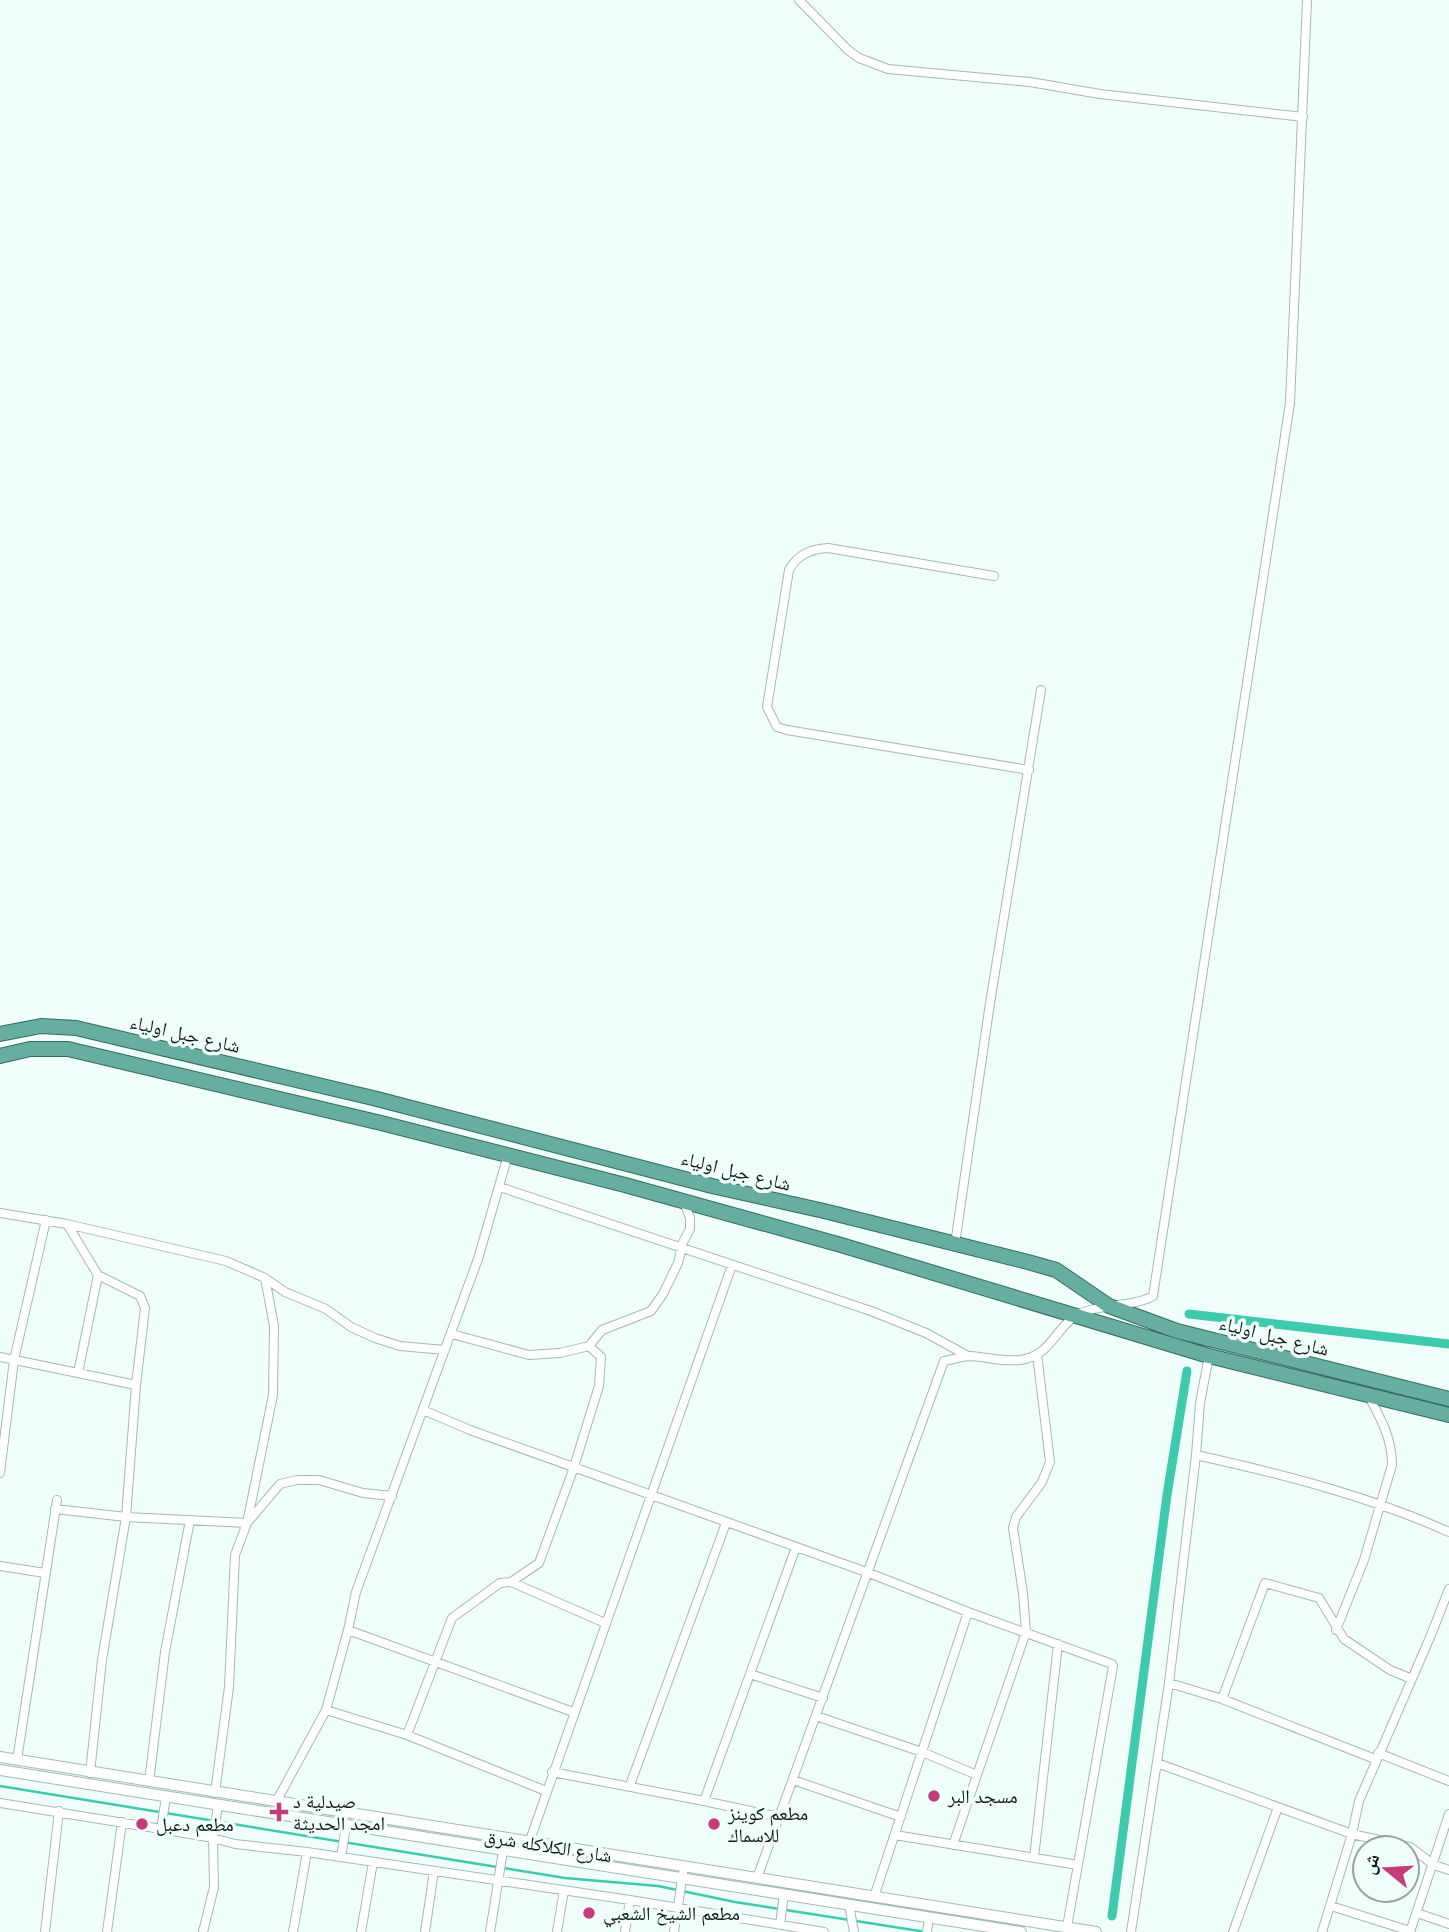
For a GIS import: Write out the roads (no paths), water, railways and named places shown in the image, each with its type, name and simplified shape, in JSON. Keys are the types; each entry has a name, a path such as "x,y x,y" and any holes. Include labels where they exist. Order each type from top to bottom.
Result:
{"highway":[{"name":"شارع جبل اولياء","path":"0,1034 41,1026 85,1030 373,1098 712,1186 955,1244 1056,1270 1109,1306 1177,1331 1449,1399"},
{"name":"شارع جبل اولياء","path":"0,1056 42,1048 76,1051 508,1155 841,1245 1209,1356 1449,1415"}],"street":[{"path":"799,0 848,50 859,58 888,69 1030,82 1100,94 1303,117"},
{"path":"757,1878 944,1362 968,1356 1020,1360 1037,1353 1054,1340 1075,1316 1109,1306 1144,1301 1153,1296 1287,433 1292,373 1307,0"},
{"path":"994,576 828,548 807,551 797,558 789,570 767,707 777,727 787,730 1029,770"},
{"path":"955,1244 990,1003 1041,690"},
{"path":"276,1802 326,1710 356,1592 452,1334 478,1259 508,1155"},
{"path":"500,1187 871,1311 926,1333 968,1356"},
{"path":"452,1334 529,1355 561,1353 589,1346 602,1330 651,1311 663,1294 678,1263 690,1228 690,1218 684,1202"},
{"path":"0,1213 68,1224 226,1261 265,1278 285,1292 326,1309 374,1338 401,1346 445,1350"},
{"path":"0,1473 14,1360 46,1220"},
{"path":"68,1224 98,1275 140,1296 144,1301 126,1517 102,1660 90,1773"},
{"path":"529,1843 732,1265"},
{"path":"78,1373 98,1275"},
{"path":"215,1793 229,1687 235,1555 247,1523 273,1395 274,1326 265,1278"},
{"path":"512,1582 539,1563 574,1467 599,1386 601,1357 589,1346"},
{"path":"953,1845 1026,1632 1013,1528 1016,1517 1042,1482 1050,1462 1037,1353"},
{"path":"1131,1932 1169,1683 1200,1403 1209,1356"},
{"path":"0,1357 136,1385"},
{"path":"1336,1630 1364,1560 1392,1465 1392,1448 1387,1431 1368,1395"},
{"path":"423,1409 470,1430 1108,1661 1113,1667 1067,1927"},
{"path":"1196,1455 1284,1475 1381,1506 1449,1532"},
{"path":"247,1523 280,1484 297,1480 319,1480 363,1493 392,1496"},
{"path":"17,1760 56,1504 126,1517 247,1523"},
{"path":"149,1782 165,1652 190,1520"},
{"path":"630,1785 726,1523"},
{"path":"704,1801 796,1547"},
{"path":"0,1566 46,1573"},
{"path":"407,1735 448,1625 457,1612 500,1583 512,1582 605,1623"},
{"path":"1222,1699 1265,1583 1319,1598 1325,1603 1336,1630 1344,1639 1390,1671 1412,1679"},
{"path":"1157,1763 1352,1834 1359,1801 1449,1589"},
{"path":"874,1897 968,1612"},
{"path":"348,1630 573,1712"},
{"path":"1034,1858 1058,1644"},
{"path":"750,1674 823,1698"},
{"path":"1169,1683 1222,1699 1449,1781"},
{"path":"326,1710 407,1735 546,1791"},
{"path":"816,1716 922,1752 977,1775"},
{"name":"شارع الكلاكله شرق","path":"0,1758 1096,1932"},
{"name":"شارع الكلاكله شرق","path":"0,1770 1021,1932"},
{"path":"552,1772 630,1785 779,1817"},
{"path":"793,1780 901,1817"},
{"path":"161,1829 166,1797"},
{"path":"0,1803 59,1811 235,1844 564,1890 824,1932"},
{"path":"203,1932 214,1887 213,1838 218,1805"},
{"path":"1233,1932 1279,1807"},
{"path":"45,1932 59,1811"},
{"path":"1331,1906 1410,1931 1449,1814"},
{"path":"107,1932 122,1822"},
{"path":"341,1857 346,1826"},
{"path":"895,1835 1078,1865"},
{"path":"1322,1932 1351,1837"},
{"path":"490,1932 503,1851"},
{"path":"293,1932 307,1852"},
{"path":"1421,1855 1434,1865 1449,1870"},
{"path":"360,1932 373,1862"},
{"path":"674,1932 684,1866"},
{"path":"425,1932 434,1871"},
{"path":"557,1932 564,1890"},
{"path":"780,1925 784,1894"},
{"path":"625,1932 630,1900"},
{"path":"849,1905 854,1932"},
{"path":"1417,1913 1449,1924"},
{"path":"927,1932 929,1918"}],"waterway":[{"path":"1189,1314 1449,1344"},
{"path":"1112,1916 1167,1495 1187,1371"},
{"path":"0,1786 497,1867"},
{"path":"504,1868 565,1878 658,1886 735,1902 926,1932"}],"place":[{"name":"مسجد البر","path":"934,1796"},
{"name":"صيدلية د امجد الحديثة","path":"279,1812"},
{"name":"مطعم دعبل","path":"142,1824"},
{"name":"مطعم كوينز للاسماك","path":"714,1824"},
{"name":"مطعم الشيخ الشعبي","path":"589,1913"}]}
